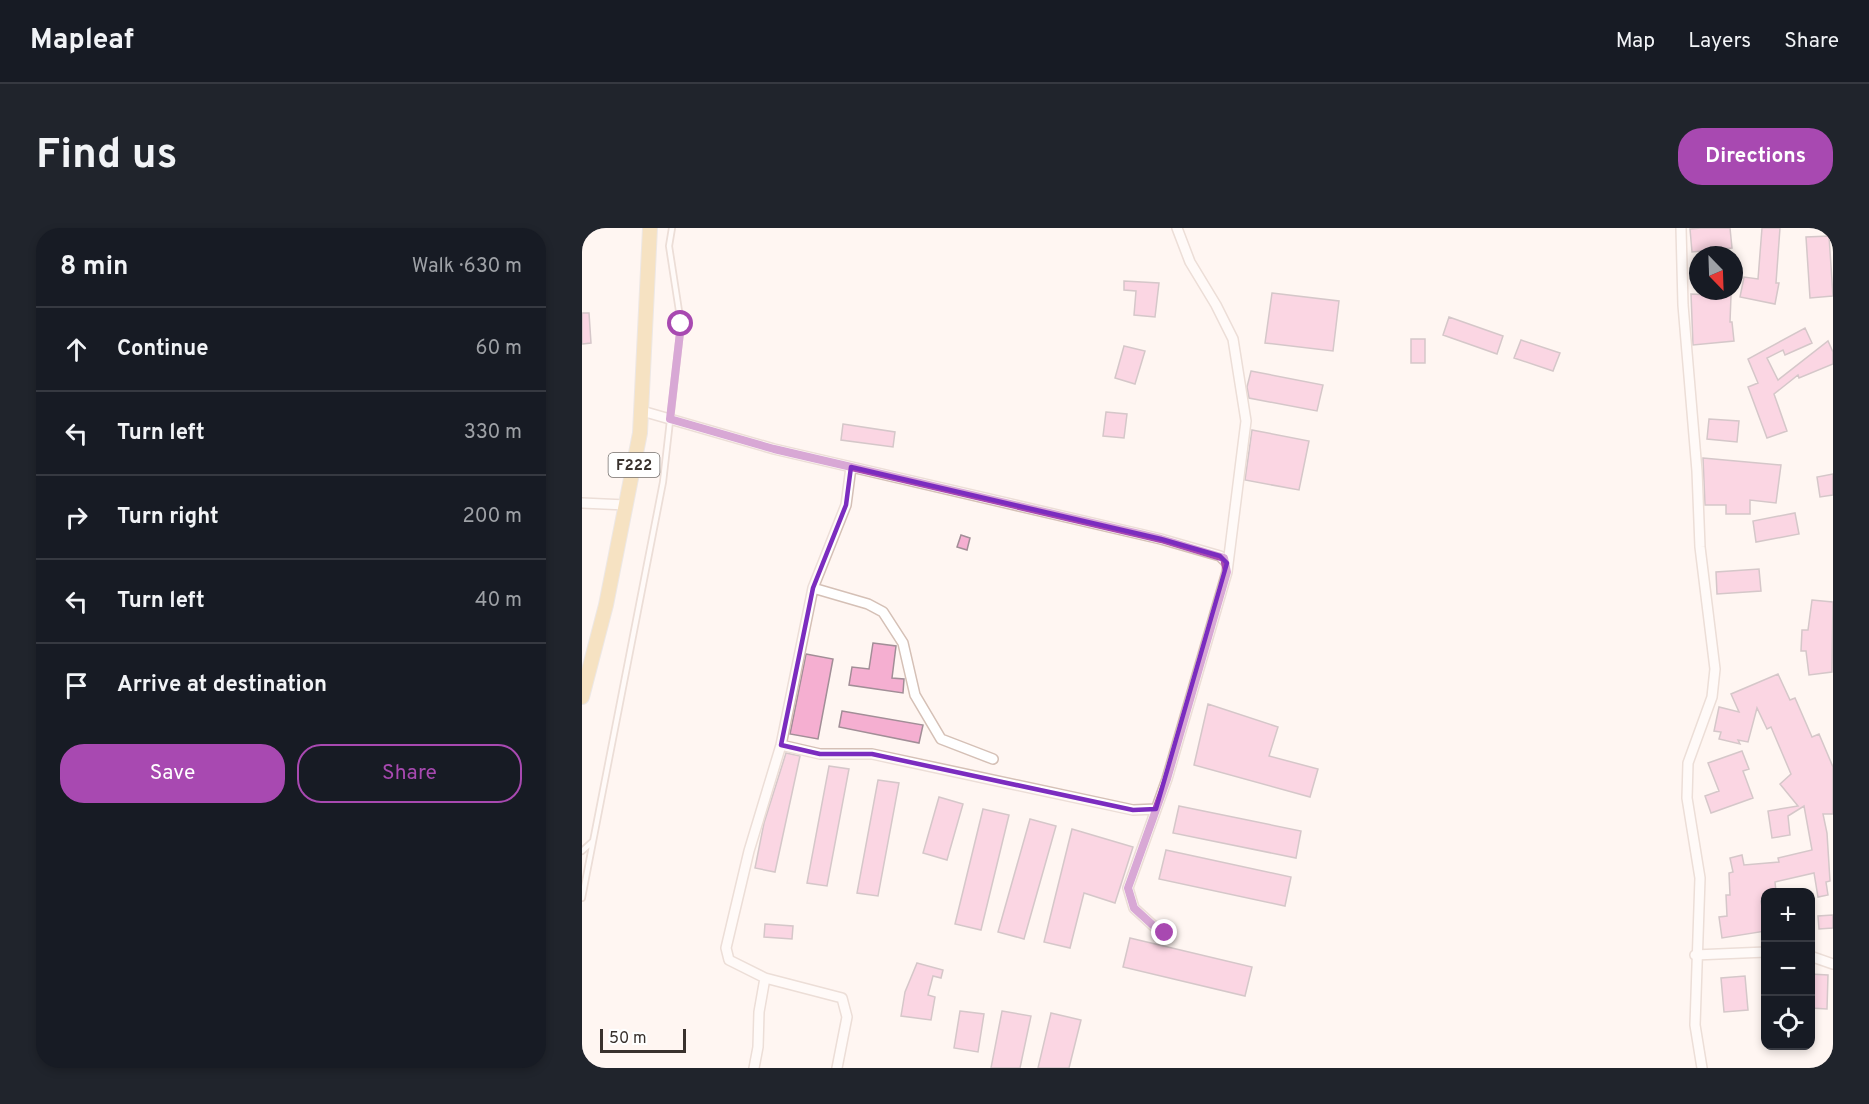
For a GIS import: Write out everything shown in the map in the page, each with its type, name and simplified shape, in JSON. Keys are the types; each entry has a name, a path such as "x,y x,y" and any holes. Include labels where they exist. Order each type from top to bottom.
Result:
{"main road":[{"name":"F222","path":"582,697 606,605 642,411 650,228"}],"street":[{"path":"1165,933 1134,908 1128,888 1156,809 1227,572 1246,421 1242,384 1233,339 1190,262 1177,228"},
{"path":"1681,228 1683,305 1697,471 1700,548 1715,669 1712,697 1688,763 1687,798 1700,878 1699,937 1695,955 1695,1025 1702,1068"},
{"path":"642,411 774,449 1161,539 1220,556 1227,562"},
{"path":"837,1068 847,1017 842,998 765,978 729,960 726,948 749,850 781,745 813,588 846,505 851,467"},
{"path":"582,503 626,504"},
{"path":"813,588 868,604 883,612 903,643 915,695 941,739 993,759"},
{"path":"781,745 820,754 872,754 1133,810 1156,809"},
{"path":"1133,810 1150,824"},
{"path":"1695,955 1761,952"},
{"path":"1815,958 1833,964"},
{"path":"754,1068 758,1047 759,1012 765,978"}],"lane":[{"path":"582,897 653,536 670,419 681,324 669,246 672,228"},
{"path":"582,851 591,842"}],"highlighted area":[{"path":"851,467 1161,539 1220,556 1227,563 1156,809 1133,810 872,754 820,754 781,745 813,588 846,505"}],"building":[{"path":"1730,228 1732,246 1691,246 1690,229"},
{"path":"1762,228 1780,228 1776,283 1779,283 1775,304 1743,298 1744,277 1758,279"},
{"path":"1829,236 1833,296 1810,298 1806,237"},
{"path":"1124,281 1159,283 1155,317 1134,315 1136,291 1124,290"},
{"path":"1272,293 1339,301 1333,351 1265,343"},
{"path":"1691,300 1731,300 1730,322 1732,322 1734,341 1693,345"},
{"path":"582,313 589,313 591,343 582,344"},
{"path":"1449,317 1503,336 1497,354 1443,335"},
{"path":"1805,328 1812,343 1785,355 1783,350 1767,358 1778,380 1828,341 1833,352 1833,364 1799,378 1798,375 1774,394 1787,431 1767,438 1748,387 1758,383 1748,359"},
{"path":"1411,339 1425,339 1425,363 1411,363"},
{"path":"1521,340 1560,353 1553,371 1514,358"},
{"path":"1124,346 1145,351 1135,384 1115,378"},
{"path":"1251,371 1323,385 1317,411 1249,398 1247,387"},
{"path":"1106,412 1127,414 1124,438 1103,436"},
{"path":"1709,419 1739,421 1737,442 1707,439"},
{"path":"843,424 895,432 893,447 841,440"},
{"path":"1252,430 1309,441 1299,490 1245,480"},
{"path":"1703,458 1781,465 1776,503 1750,500 1750,514 1726,514 1726,505 1705,505"},
{"path":"1833,474 1833,495 1820,497 1817,477"},
{"path":"1795,513 1799,534 1756,542 1753,521"},
{"path":"961,535 970,538 967,550 957,547"},
{"path":"1759,569 1761,591 1717,594 1716,572"},
{"path":"1812,600 1833,602 1832,672 1809,675 1806,651 1801,651 1802,630 1808,630"},
{"path":"873,643 896,646 892,678 904,679 903,693 849,685 852,667 869,669"},
{"path":"806,654 833,659 818,739 790,734"},
{"path":"1778,674 1790,700 1795,698 1812,737 1819,734 1833,767 1833,814 1823,814 1827,833 1830,881 1826,882 1828,895 1818,897 1814,873 1775,882 1776,888 1761,888 1761,932 1722,938 1719,917 1727,916 1726,895 1730,895 1729,873 1733,872 1730,858 1742,855 1744,865 1779,862 1778,858 1812,850 1804,806 1788,816 1790,835 1772,838 1768,811 1798,806 1780,784 1791,774 1771,727 1767,729 1757,708 1748,742 1738,740 1740,744 1719,739 1721,732 1714,731 1719,707 1739,712 1731,694"},
{"path":"1208,704 1278,727 1269,756 1318,769 1310,797 1194,765"},
{"path":"842,711 923,725 919,743 839,727"},
{"path":"1742,751 1749,769 1743,771 1753,798 1711,813 1705,796 1719,791 1708,763"},
{"path":"786,753 800,756 775,872 755,868 764,823"},
{"path":"829,766 849,769 827,886 807,883"},
{"path":"878,780 899,783 878,896 857,893"},
{"path":"939,797 963,804 947,860 923,853"},
{"path":"1179,806 1301,831 1296,858 1173,833"},
{"path":"983,809 1009,815 981,930 955,924"},
{"path":"1030,819 1056,826 1024,939 998,932"},
{"path":"1072,829 1133,847 1115,903 1084,893 1070,948 1044,942"},
{"path":"1166,850 1291,877 1285,906 1159,879"},
{"path":"1833,915 1833,928 1819,929 1818,916"},
{"path":"765,924 793,926 792,939 764,937"},
{"path":"1130,938 1252,967 1245,996 1123,967"},
{"path":"917,963 943,970 941,978 933,976 928,995 935,997 931,1020 901,1016 905,992"},
{"path":"1815,974 1828,975 1827,1009 1815,1008"},
{"path":"1745,976 1748,1010 1724,1012 1721,978"},
{"path":"960,1011 984,1014 978,1052 954,1048"},
{"path":"1002,1011 1031,1016 1020,1068 991,1068"},
{"path":"1051,1013 1081,1020 1069,1068 1038,1068"}],"route":[{"path":"681,324 670,419 774,449 1161,539 1224,558 1227,562 1227,572 1167,779 1128,888 1134,908 1157,929 1165,933"}]}
